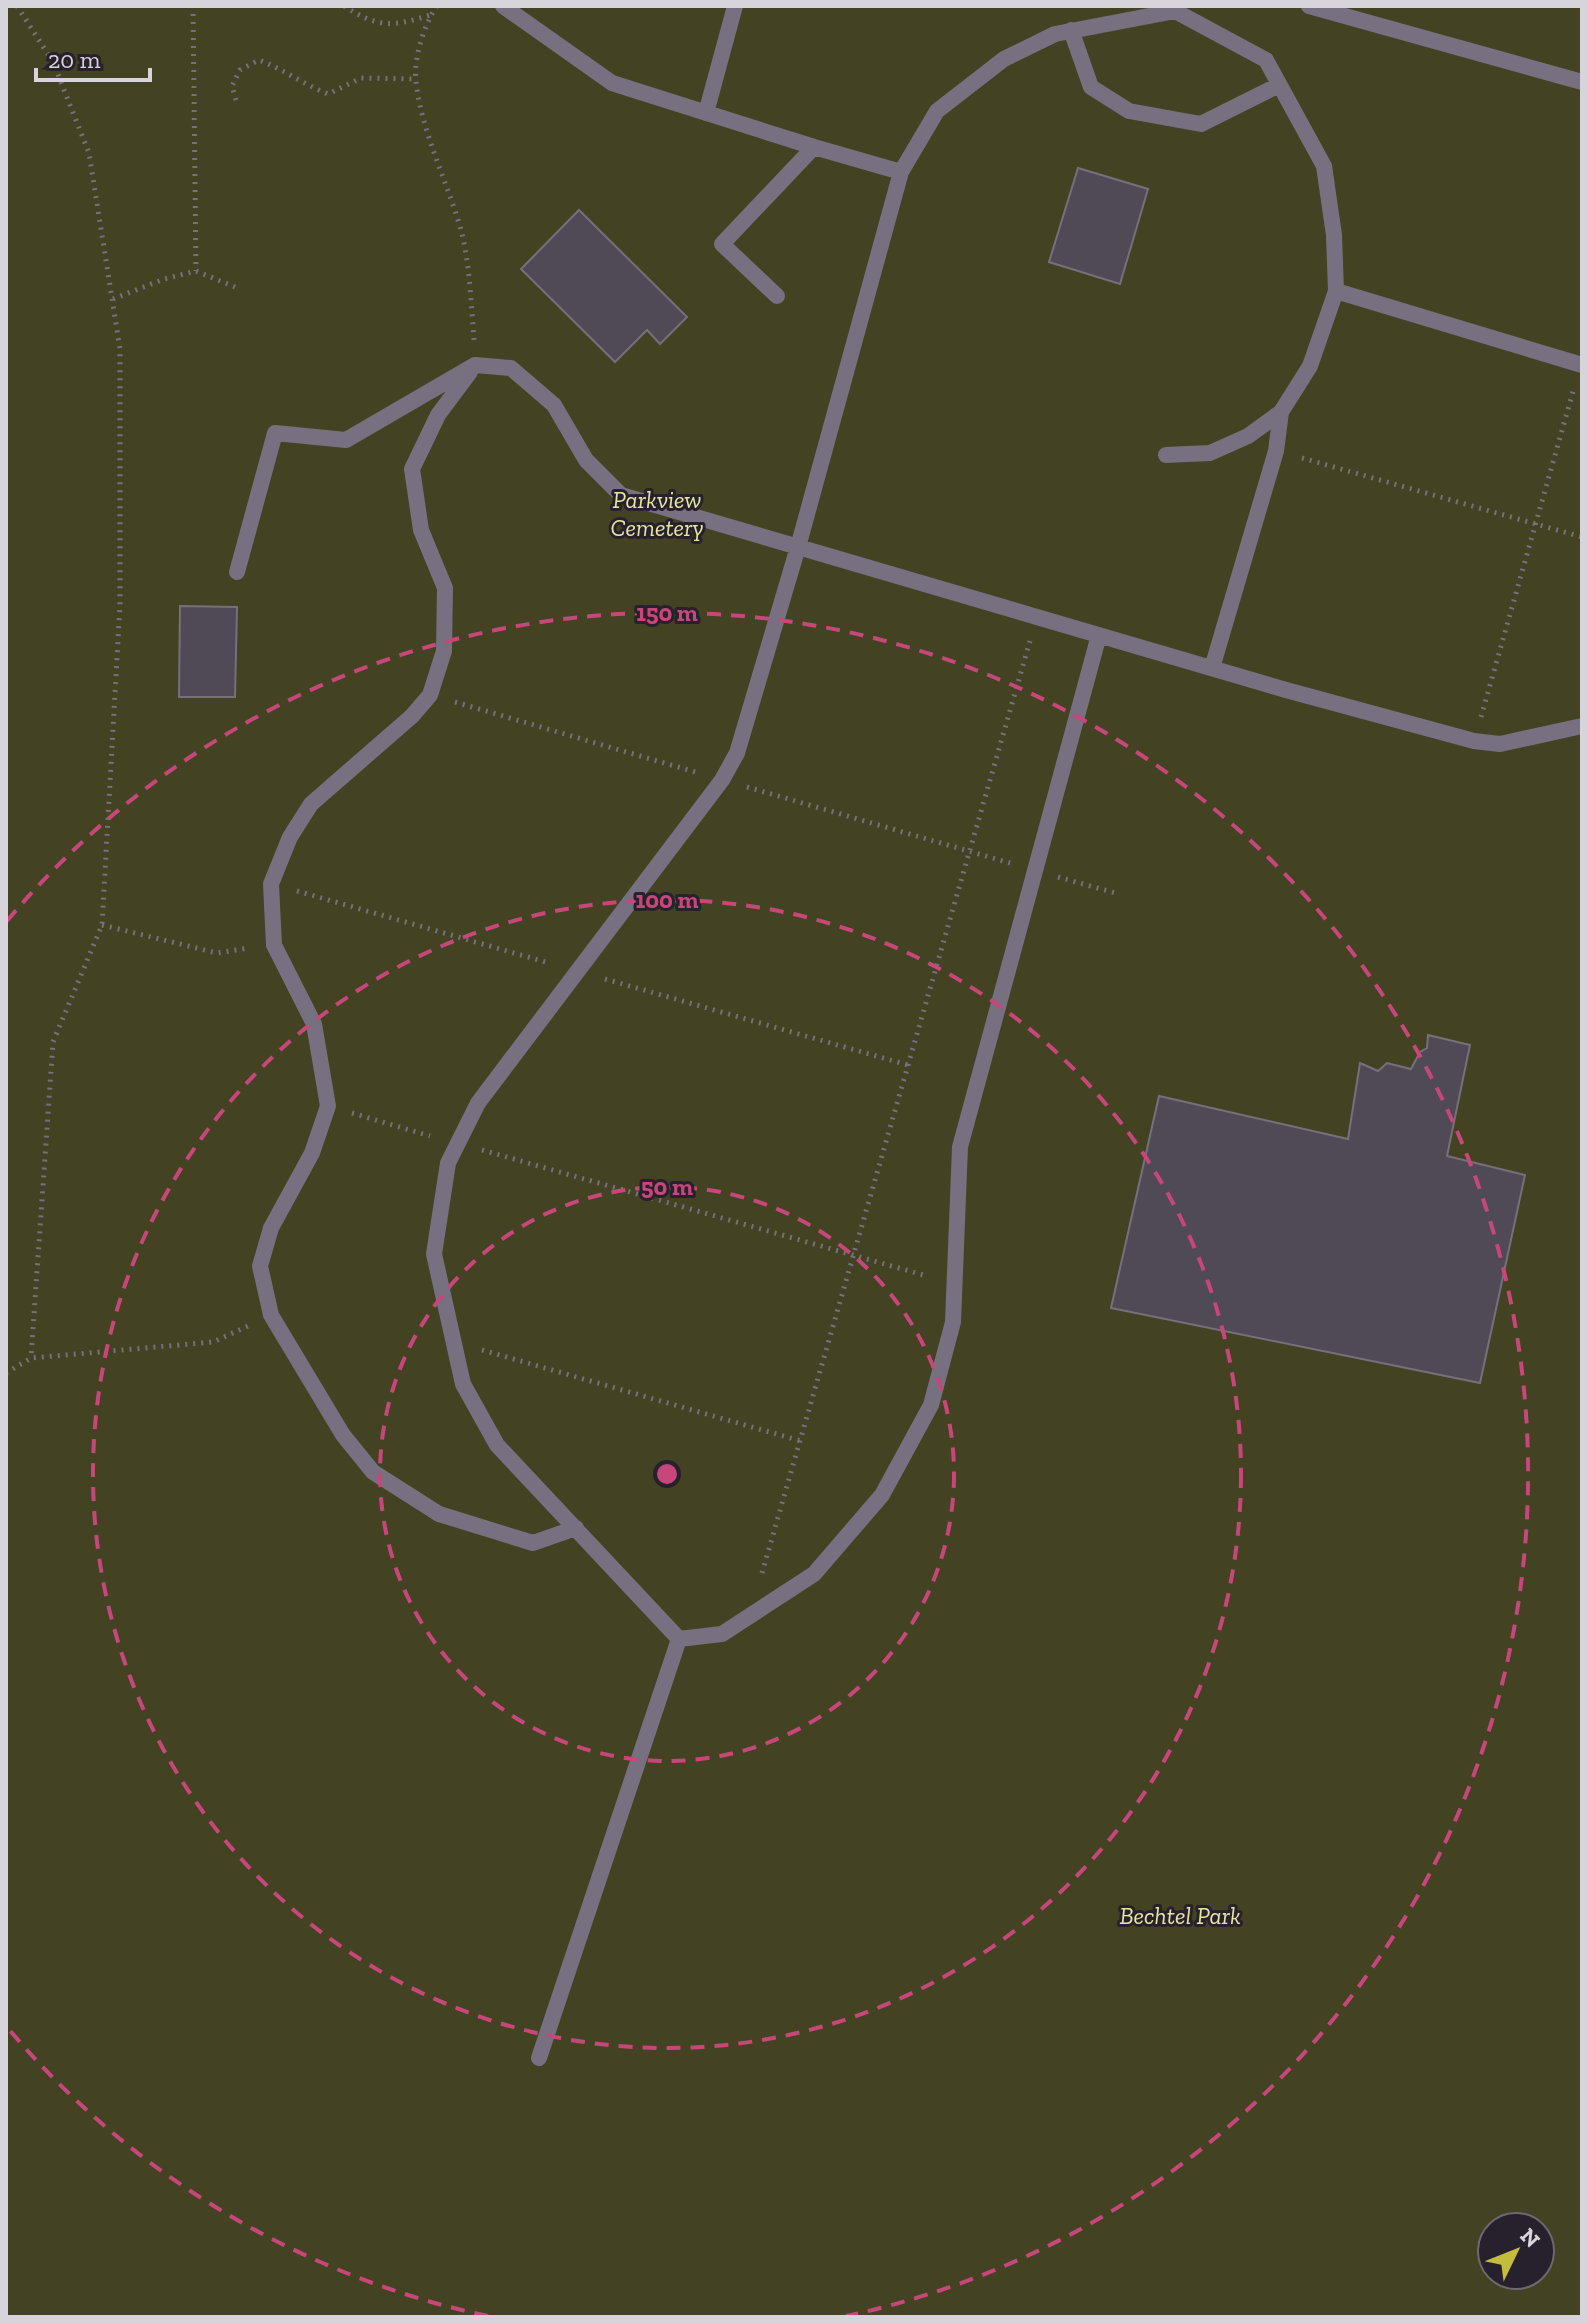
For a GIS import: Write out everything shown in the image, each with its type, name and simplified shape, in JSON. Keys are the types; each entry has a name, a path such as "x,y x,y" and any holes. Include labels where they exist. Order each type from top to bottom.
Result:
{"lane":[{"path":"503,6 612,83 901,172"},
{"path":"706,113 735,6"},
{"path":"1309,6 1582,82"},
{"path":"679,1639 497,1445 463,1384 434,1254 448,1163 478,1103 722,780 737,753 798,547 901,172 937,111 1004,59 1055,34 1176,8 1266,60 1324,166 1334,235 1336,291 1310,366 1281,412 1248,436 1210,453 1166,455"},
{"path":"1071,30 1091,87 1129,111 1201,124 1279,85"},
{"path":"777,296 722,244 814,147"},
{"path":"1336,291 1582,363"},
{"path":"475,365 438,415 412,469 421,530 445,588 444,651 430,695 412,716 311,804 290,837 271,884 274,945 314,1024 328,1106 312,1153 271,1228 260,1266 271,1315 343,1435 373,1472 439,1514 533,1543 576,1528"},
{"path":"237,572 275,433 346,440 475,365 511,368 554,405 586,460 621,495 1212,668 1474,741 1500,744 1582,726"},
{"path":"1212,668 1276,451 1281,412"},
{"path":"679,1639 722,1634 814,1574 882,1495 931,1405 953,1322 960,1147 1099,635"},
{"path":"539,2058 679,1639"}],"path":[{"path":"17,6 53,62 89,153 120,349 120,605 102,925 53,1042 31,1358"},
{"path":"193,6 196,271"},
{"path":"344,6 366,20 398,25 430,15"},
{"path":"437,6 430,15 415,79 421,108 461,233 471,296 475,365"},
{"path":"236,100 232,86 240,70 259,60 278,67 302,84 328,94 361,78 415,79"},
{"path":"113,299 164,279 196,271 235,287"},
{"path":"1474,741 1582,363"},
{"path":"1276,451 1582,537"},
{"path":"750,1616 1037,617"},
{"path":"430,695 1119,894"},
{"path":"102,925 217,953 274,945"},
{"path":"328,1106 955,1284"},
{"path":"6,1373 31,1358 213,1342 271,1315"},
{"path":"454,1342 801,1441"}],"green space":[{"path":"6,6 1582,6 1582,2317 6,2317"}],"building":[{"path":"1078,168 1148,189 1120,284 1049,262"},
{"path":"579,210 687,317 660,344 647,330 615,362 521,269"},
{"path":"180,606 237,607 235,697 179,697"},
{"path":"1428,1035 1470,1045 1447,1156 1525,1175 1480,1383 1111,1308 1159,1096 1348,1139 1360,1063 1378,1071 1387,1063 1411,1069 1420,1052 1427,1048"}],"park label":[{"name":"Parkview Cemetery","path":"657,514"},
{"name":"Bechtel Park","path":"1180,1916"}]}
